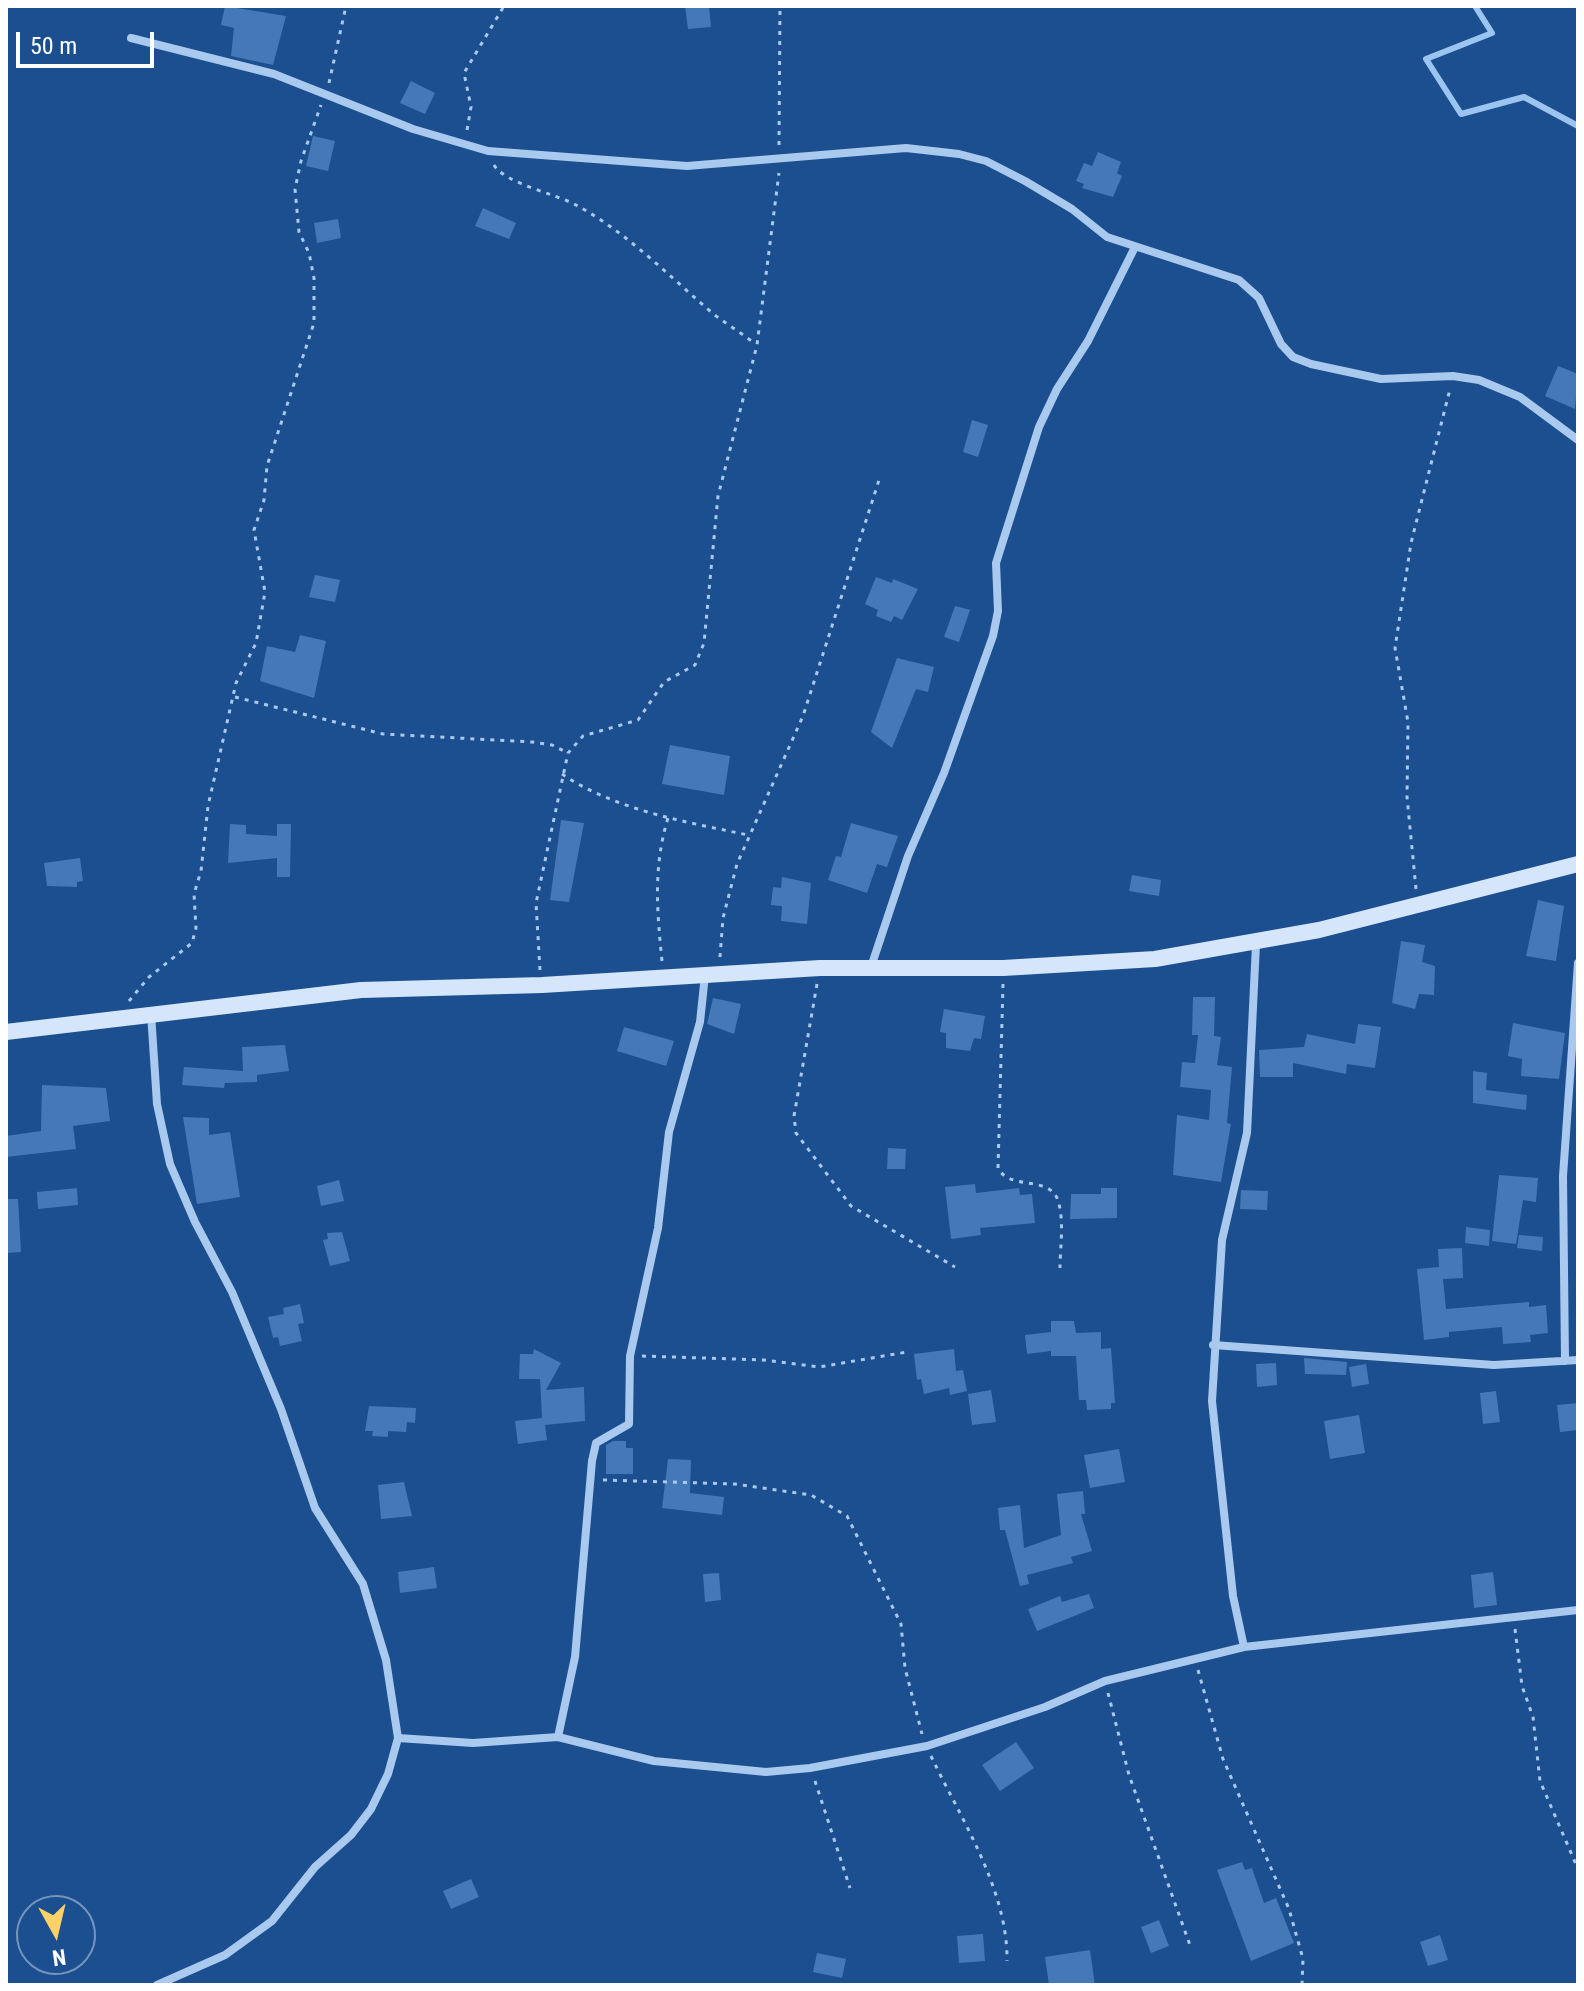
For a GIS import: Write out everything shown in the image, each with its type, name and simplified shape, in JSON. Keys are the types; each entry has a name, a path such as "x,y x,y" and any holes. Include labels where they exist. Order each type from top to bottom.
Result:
{"street":[{"path":"131,38 274,74 413,129 488,151 659,165 780,161 906,148 959,154 986,161 1072,209 1107,237 1134,249 1193,262 1239,280 1264,307 1281,344 1293,357 1311,364 1381,379 1453,376 1499,386 1520,397 1578,440"},
{"path":"871,967 908,856 944,773 993,636 998,611 996,563 1039,427 1057,389 1088,341 1134,249"},
{"path":"6,1032 361,990 542,985 664,975 820,968 1003,968 1155,959 1256,944 1577,866"},
{"path":"1244,1647 1233,1596 1212,1401 1213,1345 1222,1240 1247,1133 1256,944"},
{"path":"1565,1361 1563,1176 1578,963"},
{"path":"558,1737 575,1657 596,1443 629,1424 630,1356 658,1228 669,1132 712,974"},
{"path":"151,1013 157,1104 170,1164 195,1222 232,1292 281,1409 315,1508 363,1584 386,1660 398,1738 388,1774 371,1809 351,1835 315,1867 272,1921 225,1955 157,1985"},
{"path":"1213,1345 1494,1365 1578,1360"},
{"path":"398,1738 473,1743 558,1737 654,1761 766,1772 810,1768 927,1746 1045,1707 1105,1681 1244,1647 1578,1610"}],"path":[{"path":"114,1019 149,977 192,943 196,928 194,894 201,871 208,806 233,696 256,643 265,592 254,530 264,500 267,466 314,323 314,278 309,253 299,232 295,189 306,146 326,93 346,6"},
{"path":"463,145 471,107 464,73 504,6"},
{"path":"542,985 536,903 568,753 583,736 638,720 664,682 689,670 700,656 707,627 718,496 757,345 780,161 780,6"},
{"path":"488,151 498,172 563,198 612,227 669,272 713,314 757,345"},
{"path":"1418,905 1407,797 1408,722 1395,648 1411,543 1453,376"},
{"path":"712,974 723,918 748,835 788,757 880,477"},
{"path":"233,696 383,734 509,740 552,745 568,753"},
{"path":"562,774 587,788 668,818 748,835"},
{"path":"664,975 655,896 657,863 668,818"},
{"path":"820,968 794,1116 796,1133 851,1206 955,1267"},
{"path":"1003,968 998,1168 1008,1179 1049,1189 1056,1197 1060,1215 1060,1268"},
{"path":"630,1356 764,1360 819,1367 907,1352"},
{"path":"590,1480 735,1484 811,1495 847,1516 901,1624 914,1710 998,1904 1007,1936 1007,1961"},
{"path":"1514,1617 1522,1686 1533,1717 1540,1781 1578,1869"},
{"path":"1195,1658 1223,1759 1289,1909 1303,1959 1302,1985"},
{"path":"1105,1681 1129,1775 1191,1948"},
{"path":"810,1768 850,1888"}],"building":[{"path":"225,6 286,16 273,65 231,56 234,28 221,25"},
{"path":"685,6 709,6 711,27 688,29"},
{"path":"411,81 435,93 425,114 400,103"},
{"path":"313,136 335,141 328,171 306,166"},
{"path":"1098,152 1121,162 1117,173 1122,176 1113,197 1082,188 1084,184 1076,181 1084,163 1092,166"},
{"path":"483,208 516,223 509,239 475,226"},
{"path":"338,219 341,238 317,243 314,223"},
{"path":"1558,366 1578,374 1575,409 1545,396"},
{"path":"972,420 988,425 978,457 963,452"},
{"path":"315,575 340,580 335,602 309,597"},
{"path":"876,577 892,583 893,579 918,589 902,620 894,616 891,622 876,616 878,610 865,604"},
{"path":"955,606 970,610 959,642 944,637"},
{"path":"300,635 326,641 314,698 260,681 267,646 295,652"},
{"path":"897,658 934,667 928,692 916,689 892,748 871,732"},
{"path":"670,745 730,756 724,795 662,784"},
{"path":"561,820 584,823 569,902 550,900"},
{"path":"851,823 898,836 887,867 877,864 867,893 828,880 836,856 841,857"},
{"path":"230,824 246,825 246,834 277,836 277,824 291,824 290,877 277,877 277,858 228,863"},
{"path":"80,858 83,881 77,882 77,887 47,886 44,863"},
{"path":"1132,875 1161,880 1159,896 1129,891"},
{"path":"782,877 811,883 807,924 781,921 782,906 771,905 773,887 781,888"},
{"path":"1538,900 1564,906 1556,961 1526,956"},
{"path":"1401,941 1425,945 1422,962 1435,966 1434,995 1419,994 1415,1009 1392,1003"},
{"path":"1193,997 1215,997 1214,1036 1221,1037 1217,1065 1232,1067 1227,1123 1231,1124 1221,1182 1173,1175 1177,1115 1209,1120 1211,1090 1180,1087 1182,1062 1195,1063 1198,1035 1192,1035"},
{"path":"713,998 741,1004 734,1034 707,1024"},
{"path":"944,1009 985,1016 981,1039 974,1038 970,1051 946,1048 946,1033 940,1032"},
{"path":"1513,1023 1565,1033 1559,1079 1521,1076 1522,1059 1508,1056"},
{"path":"1358,1024 1381,1027 1375,1068 1347,1064 1346,1074 1293,1063 1293,1077 1260,1077 1259,1050 1304,1047 1307,1034 1355,1044"},
{"path":"624,1027 674,1041 666,1066 617,1051"},
{"path":"285,1045 289,1071 257,1075 257,1082 225,1083 224,1088 182,1085 184,1067 243,1071 242,1047"},
{"path":"1473,1071 1487,1073 1486,1090 1527,1095 1526,1110 1473,1103"},
{"path":"42,1085 106,1088 110,1121 73,1126 76,1149 6,1157 6,1136 41,1131"},
{"path":"183,1117 209,1118 209,1135 230,1132 240,1197 197,1204"},
{"path":"888,1148 906,1149 905,1169 887,1169"},
{"path":"1499,1175 1538,1178 1536,1202 1523,1200 1516,1244 1492,1241"},
{"path":"339,1180 344,1201 321,1206 317,1186"},
{"path":"975,1184 976,1193 1019,1188 1020,1195 1032,1194 1035,1223 980,1228 981,1235 951,1239 945,1187"},
{"path":"77,1188 78,1205 38,1209 37,1192"},
{"path":"1101,1188 1117,1188 1117,1218 1070,1219 1071,1194 1101,1194"},
{"path":"1241,1190 1268,1191 1267,1210 1240,1209"},
{"path":"6,1199 18,1199 21,1252 6,1253"},
{"path":"1466,1227 1490,1230 1489,1246 1465,1243"},
{"path":"342,1232 350,1261 330,1266 323,1240 328,1239 327,1233"},
{"path":"1519,1235 1543,1237 1542,1251 1517,1248"},
{"path":"1462,1248 1463,1278 1443,1279 1446,1309 1529,1302 1529,1307 1546,1305 1548,1333 1530,1335 1531,1342 1503,1344 1502,1327 1449,1332 1449,1337 1424,1340 1417,1269 1439,1267 1438,1249"},
{"path":"300,1304 304,1323 298,1324 302,1341 280,1346 278,1337 273,1338 268,1317 284,1314 283,1308"},
{"path":"1051,1321 1074,1321 1076,1333 1101,1332 1101,1349 1111,1348 1115,1403 1111,1403 1111,1409 1087,1410 1086,1400 1079,1400 1076,1356 1051,1356 1051,1351 1027,1354 1025,1335 1051,1332"},
{"path":"534,1349 561,1363 546,1390 584,1387 585,1421 545,1425 547,1440 518,1444 515,1421 542,1418 540,1379 519,1379 520,1354 533,1354"},
{"path":"954,1349 956,1371 963,1370 967,1391 950,1395 949,1388 924,1394 921,1379 917,1380 914,1354"},
{"path":"1304,1358 1347,1362 1346,1375 1305,1374"},
{"path":"1276,1363 1277,1385 1257,1387 1256,1364"},
{"path":"1366,1364 1369,1384 1352,1387 1349,1367"},
{"path":"991,1390 996,1422 972,1425 968,1394"},
{"path":"1496,1391 1500,1422 1483,1424 1480,1393"},
{"path":"1578,1403 1578,1430 1560,1432 1557,1405"},
{"path":"369,1406 416,1408 415,1423 407,1422 406,1432 388,1431 388,1437 372,1436 373,1431 365,1431"},
{"path":"1359,1415 1365,1453 1330,1459 1324,1421"},
{"path":"613,1441 626,1441 626,1448 633,1448 633,1474 606,1474 606,1445"},
{"path":"1119,1449 1125,1482 1090,1488 1084,1455"},
{"path":"668,1459 691,1460 690,1493 724,1497 722,1515 662,1508"},
{"path":"404,1482 412,1516 381,1519 378,1485"},
{"path":"1083,1491 1085,1514 1081,1514 1092,1551 1071,1557 1073,1563 1027,1575 1029,1584 1020,1586 1005,1530 1000,1530 998,1508 1020,1505 1024,1548 1061,1535 1057,1494"},
{"path":"434,1567 437,1588 400,1593 398,1572"},
{"path":"1493,1572 1497,1605 1474,1608 1471,1575"},
{"path":"719,1573 721,1600 705,1602 703,1574"},
{"path":"1089,1594 1094,1608 1037,1631 1028,1609 1060,1596 1062,1602"},
{"path":"1016,1742 1034,1768 1000,1791 982,1765"},
{"path":"1242,1862 1245,1870 1252,1868 1264,1903 1276,1898 1294,1943 1251,1961 1217,1870"},
{"path":"471,1879 479,1897 451,1909 443,1891"},
{"path":"1159,1920 1169,1946 1151,1953 1141,1927"},
{"path":"983,1934 985,1961 959,1963 957,1936"},
{"path":"1440,1935 1448,1960 1428,1966 1420,1942"},
{"path":"1090,1950 1095,1985 1049,1985 1045,1957"},
{"path":"817,1953 846,1959 842,1978 813,1972"}],"waterway":[{"path":"1475,6 1492,33 1426,59 1461,114 1524,97 1578,126"}]}
